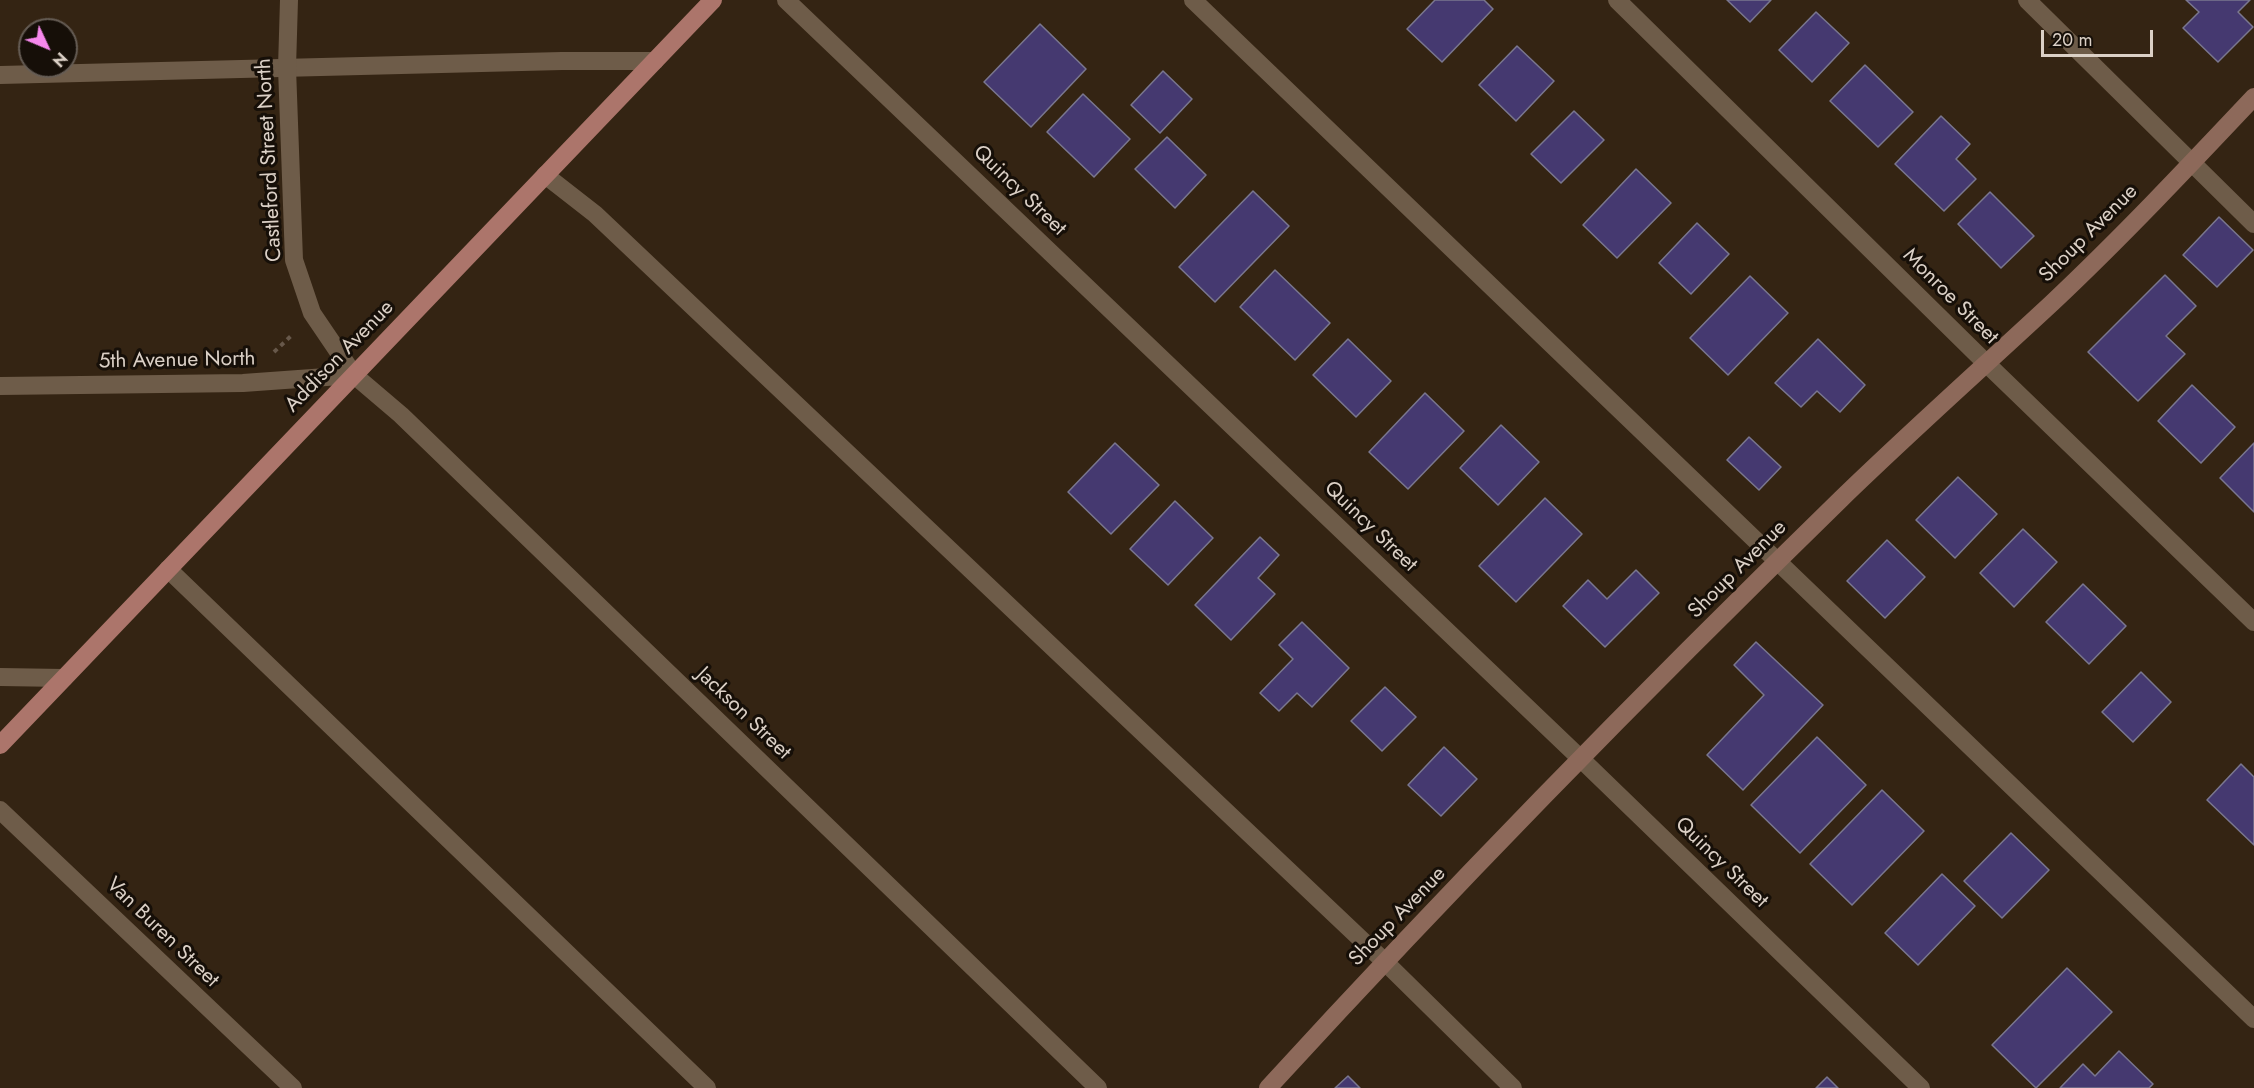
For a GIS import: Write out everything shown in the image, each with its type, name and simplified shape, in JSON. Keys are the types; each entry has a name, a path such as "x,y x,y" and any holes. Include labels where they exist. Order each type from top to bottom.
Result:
{"main road":[{"name":"Addison Avenue","path":"0,745 713,0"}],"street":[{"name":"Castleford Street North","path":"289,0 287,68 294,260 312,313 354,375"},
{"name":"Quincy Street","path":"786,0 1581,759 1921,1088"},
{"path":"1193,0 2254,1019"},
{"name":"Monroe Street","path":"1617,0 1986,363 2254,622"},
{"path":"2027,0 2254,224"},
{"path":"0,75 562,61 654,61"},
{"name":"Shoup Avenue","path":"1268,1088 1581,759 1778,561 1918,424 2054,301 2254,98"},
{"path":"545,176 595,214 1386,962 1513,1088"},
{"name":"5th Avenue North","path":"0,386 243,383 354,375"},
{"name":"Jackson Street","path":"354,375 401,415 1098,1088"},
{"path":"168,569 707,1088"},
{"path":"0,677 64,678"},
{"name":"Van Buren Street","path":"0,810 293,1088"}],"path":[{"path":"271,356 291,336"}],"building":[{"path":"1435,0 1484,0 1493,9 1442,62 1407,29"},
{"path":"1727,0 1771,0 1750,22"},
{"path":"2186,0 2250,0 2238,12 2253,27 2218,62 2183,28 2199,12"},
{"path":"1816,12 1849,43 1812,82 1779,50"},
{"path":"1040,24 1086,69 1031,127 984,82"},
{"path":"1517,46 1554,81 1516,121 1479,85"},
{"path":"1865,65 1913,112 1878,147 1830,101"},
{"path":"1163,71 1192,99 1160,133 1131,105"},
{"path":"1083,94 1130,139 1094,177 1047,132"},
{"path":"1574,111 1604,140 1561,183 1531,154"},
{"path":"1941,116 1970,144 1956,159 1976,179 1944,211 1895,164"},
{"path":"1167,137 1206,175 1175,208 1135,169"},
{"path":"1636,169 1671,203 1617,258 1583,225"},
{"path":"1253,191 1289,226 1215,302 1179,267"},
{"path":"1990,192 2034,236 2001,268 1958,224"},
{"path":"2219,217 2253,250 2217,287 2183,255"},
{"path":"1697,223 1729,254 1691,294 1659,263"},
{"path":"1275,270 1330,323 1295,360 1240,307"},
{"path":"2165,275 2196,306 2166,336 2185,354 2138,401 2088,352"},
{"path":"1750,276 1788,313 1728,375 1690,338"},
{"path":"1348,339 1391,381 1356,417 1313,375"},
{"path":"1818,339 1865,385 1840,412 1817,391 1801,407 1775,383"},
{"path":"2192,385 2235,427 2201,463 2158,421"},
{"path":"1425,393 1464,431 1408,489 1369,452"},
{"path":"1501,425 1539,462 1498,505 1460,468"},
{"path":"1749,437 1781,467 1759,490 1727,460"},
{"path":"1115,443 1159,485 1111,534 1068,492"},
{"path":"2254,443 2254,512 2220,478"},
{"path":"1958,477 1997,514 1955,558 1916,520"},
{"path":"1545,498 1582,534 1516,602 1479,566"},
{"path":"1175,501 1213,538 1168,585 1130,549"},
{"path":"2023,529 2057,562 2014,607 1980,573"},
{"path":"1260,537 1279,555 1258,578 1275,594 1231,640 1195,605"},
{"path":"1887,540 1925,577 1885,618 1847,581"},
{"path":"1636,570 1659,593 1605,647 1563,606 1588,580 1607,599"},
{"path":"2083,584 2126,626 2089,664 2046,622"},
{"path":"1302,622 1349,668 1312,707 1297,693 1279,711 1260,693 1293,659 1279,645"},
{"path":"1756,642 1823,705 1743,790 1707,755 1764,695 1734,665"},
{"path":"2141,672 2171,702 2133,742 2102,712"},
{"path":"1385,687 1416,717 1382,751 1351,721"},
{"path":"1817,737 1866,785 1800,853 1751,805"},
{"path":"1444,747 1477,779 1441,816 1408,785"},
{"path":"2241,764 2254,777 2254,845 2207,800"},
{"path":"1882,790 1924,831 1852,905 1810,864"},
{"path":"2011,833 2049,870 2002,918 1964,881"},
{"path":"1942,874 1975,906 1918,965 1885,933"},
{"path":"2067,968 2112,1012 2036,1088 1992,1045"},
{"path":"2119,1051 2153,1084 2149,1088 2060,1088 2083,1064 2095,1076"},
{"path":"1348,1076 1360,1088 1335,1088"},
{"path":"1827,1077 1838,1088 1816,1088"}]}
